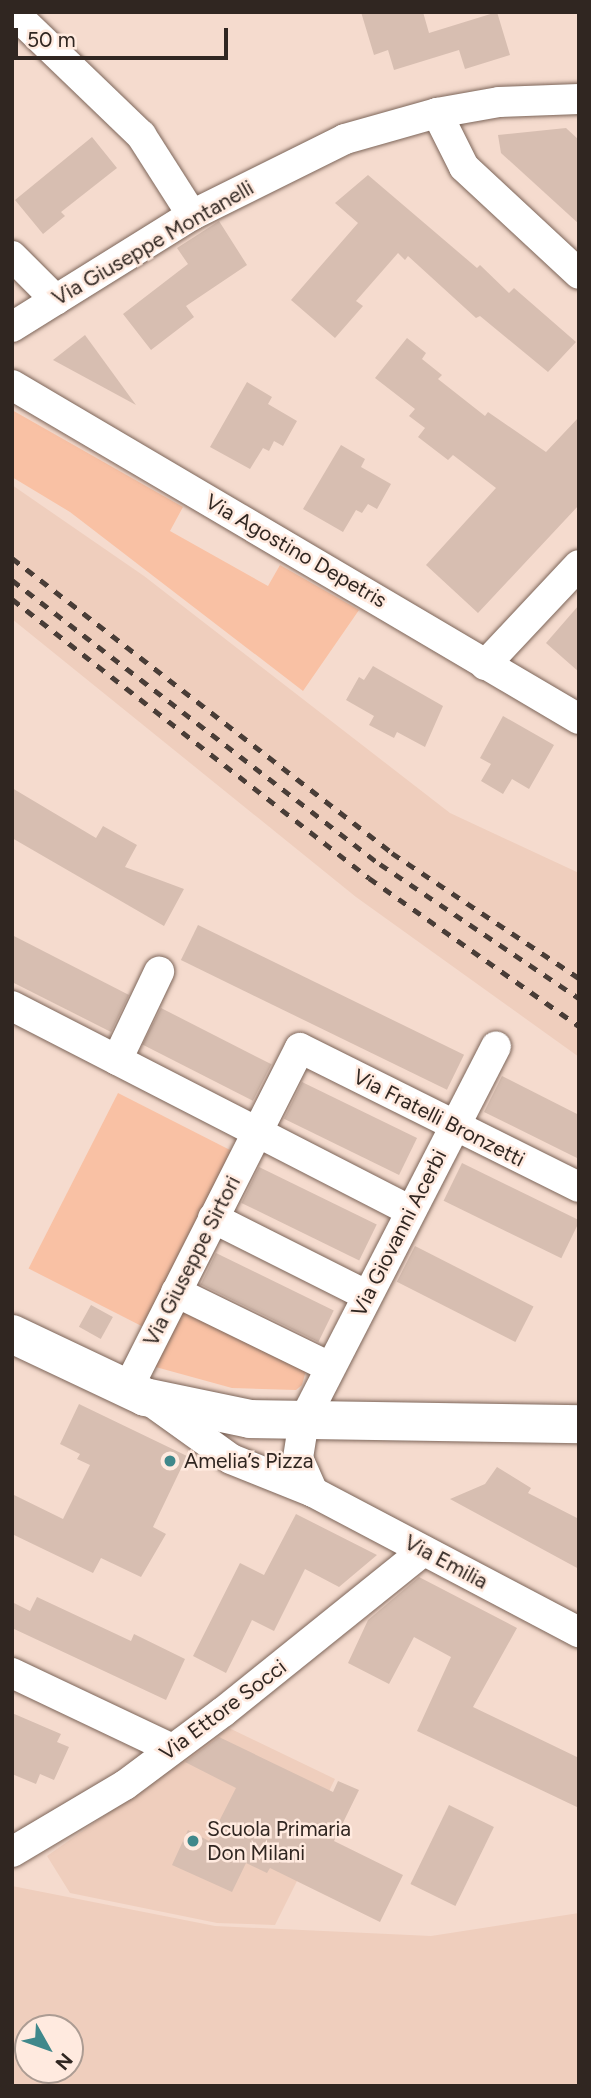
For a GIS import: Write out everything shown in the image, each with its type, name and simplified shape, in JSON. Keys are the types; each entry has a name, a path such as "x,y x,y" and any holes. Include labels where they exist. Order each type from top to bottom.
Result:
{"main road":[{"name":"Via Emilia","path":"12,1334 136,1393 250,1419 577,1423"}],"street":[{"path":"13,12 141,135 192,215"},
{"name":"Via Giuseppe Montanelli","path":"12,327 192,215 345,139 437,113 538,97 579,99"},
{"path":"437,113 464,167 579,274"},
{"path":"12,256 55,299"},
{"name":"Via Agostino Depetris","path":"12,385 579,719"},
{"path":"485,665 579,565"},
{"path":"117,1060 159,972"},
{"path":"12,1006 409,1210"},
{"name":"Via Giovanni Acerbi","path":"304,1420 409,1210 496,1046"},
{"name":"Via Fratelli Bronzetti","path":"300,1048 579,1187"},
{"name":"Via Giuseppe Sirtori","path":"136,1393 176,1293 300,1048"},
{"path":"213,1218 366,1295"},
{"path":"176,1293 330,1367"},
{"name":"Via Emilia","path":"136,1393 240,1464 313,1492 579,1632"},
{"path":"240,1464 239,1443 250,1419"},
{"path":"304,1420 298,1458 313,1492"},
{"name":"Via Ettore Socci","path":"12,1852 125,1785 423,1551"},
{"path":"12,1673 172,1749"}],"shaded area":[{"path":"12,410 183,507 170,531 268,586 280,565 359,610 303,691 70,512 12,477"},
{"path":"12,485 144,576 450,813 579,873 579,1057 356,897 12,619"},
{"path":"118,1093 233,1152 144,1327 29,1269"},
{"path":"179,1309 307,1367 302,1385 296,1390 232,1388 152,1366"},
{"name":"Scuola Primaria Don Milani","path":"229,1728 335,1779 315,1820 325,1825 275,1925 217,1923 70,1893 47,1856"},
{"path":"12,1886 215,1926 431,1936 579,1913 579,2086 12,2086"}],"building":[{"path":"361,12 423,12 429,33 497,12 510,55 465,69 459,50 394,70 388,50 374,55"},
{"path":"566,128 579,140 579,224 501,153 498,135"},
{"path":"92,137 117,168 61,212 65,216 43,234 15,200"},
{"path":"368,175 477,268 480,265 509,293 514,288 576,342 548,372 480,316 476,318 408,256 405,260 398,253 356,301 363,306 335,338 291,300 358,223 335,203"},
{"path":"219,221 247,265 186,306 194,317 151,350 123,314 188,264 177,248"},
{"path":"85,335 136,405 53,360"},
{"path":"407,338 426,353 422,359 442,375 438,379 485,416 488,412 546,452 579,417 579,505 478,613 426,565 496,488 453,455 448,460 418,437 425,428 409,416 415,409 375,378"},
{"path":"247,382 272,397 268,404 297,421 283,446 274,441 269,451 263,448 250,469 210,447"},
{"path":"341,445 365,459 361,467 391,484 377,509 368,504 362,513 356,510 343,532 303,509"},
{"path":"579,605 579,672 546,643"},
{"path":"373,666 443,706 425,747 397,732 394,738 369,725 374,716 346,700 359,677 364,680"},
{"path":"503,716 554,745 529,789 512,779 503,794 481,781 491,764 480,758"},
{"path":"12,788 96,838 103,826 137,845 125,867 184,889 164,926 12,838"},
{"path":"198,925 464,1055 447,1090 181,960"},
{"path":"12,935 129,995 111,1032 12,982"},
{"path":"161,1008 271,1064 253,1101 142,1045"},
{"path":"502,1076 579,1115 579,1159 484,1112"},
{"path":"302,1082 417,1138 399,1175 284,1119"},
{"path":"462,1163 579,1220 561,1258 444,1201"},
{"path":"259,1167 377,1224 359,1260 241,1203"},
{"path":"415,1246 534,1306 515,1342 397,1282"},
{"path":"216,1253 334,1310 318,1342 201,1284"},
{"path":"91,1305 113,1317 101,1339 79,1327"},
{"path":"79,1404 187,1456 153,1527 166,1534 141,1577 101,1558 93,1573 12,1534 12,1494 63,1519 90,1465 77,1459 80,1454 60,1444"},
{"path":"497,1467 531,1488 528,1493 579,1519 579,1569 450,1499 485,1484"},
{"path":"296,1514 377,1555 339,1587 305,1569 274,1631 252,1620 226,1673 193,1656 240,1563 264,1575"},
{"path":"419,1577 517,1628 473,1707 579,1758 579,1808 417,1731 451,1657 414,1637 389,1684 348,1663 368,1620"},
{"path":"37,1597 131,1641 134,1634 185,1659 166,1700 12,1628 12,1602 30,1611"},
{"path":"12,1713 61,1734 57,1742 69,1747 54,1780 40,1774 36,1784 12,1774"},
{"path":"219,1737 333,1792 338,1781 359,1790 334,1841 403,1875 380,1922 270,1868 267,1873 246,1863 232,1892 172,1865 188,1830 209,1841 236,1788 185,1762"},
{"path":"449,1805 494,1827 455,1906 410,1884"}],"railway":[{"path":"12,558 392,853 579,978"},
{"path":"12,580 380,864 579,998"},
{"path":"12,599 369,878 579,1026"}],"place":[{"name":"Amelia’s Pizza","path":"170,1461"},
{"name":"Scuola Primaria Don Milani","path":"193,1841"}]}
